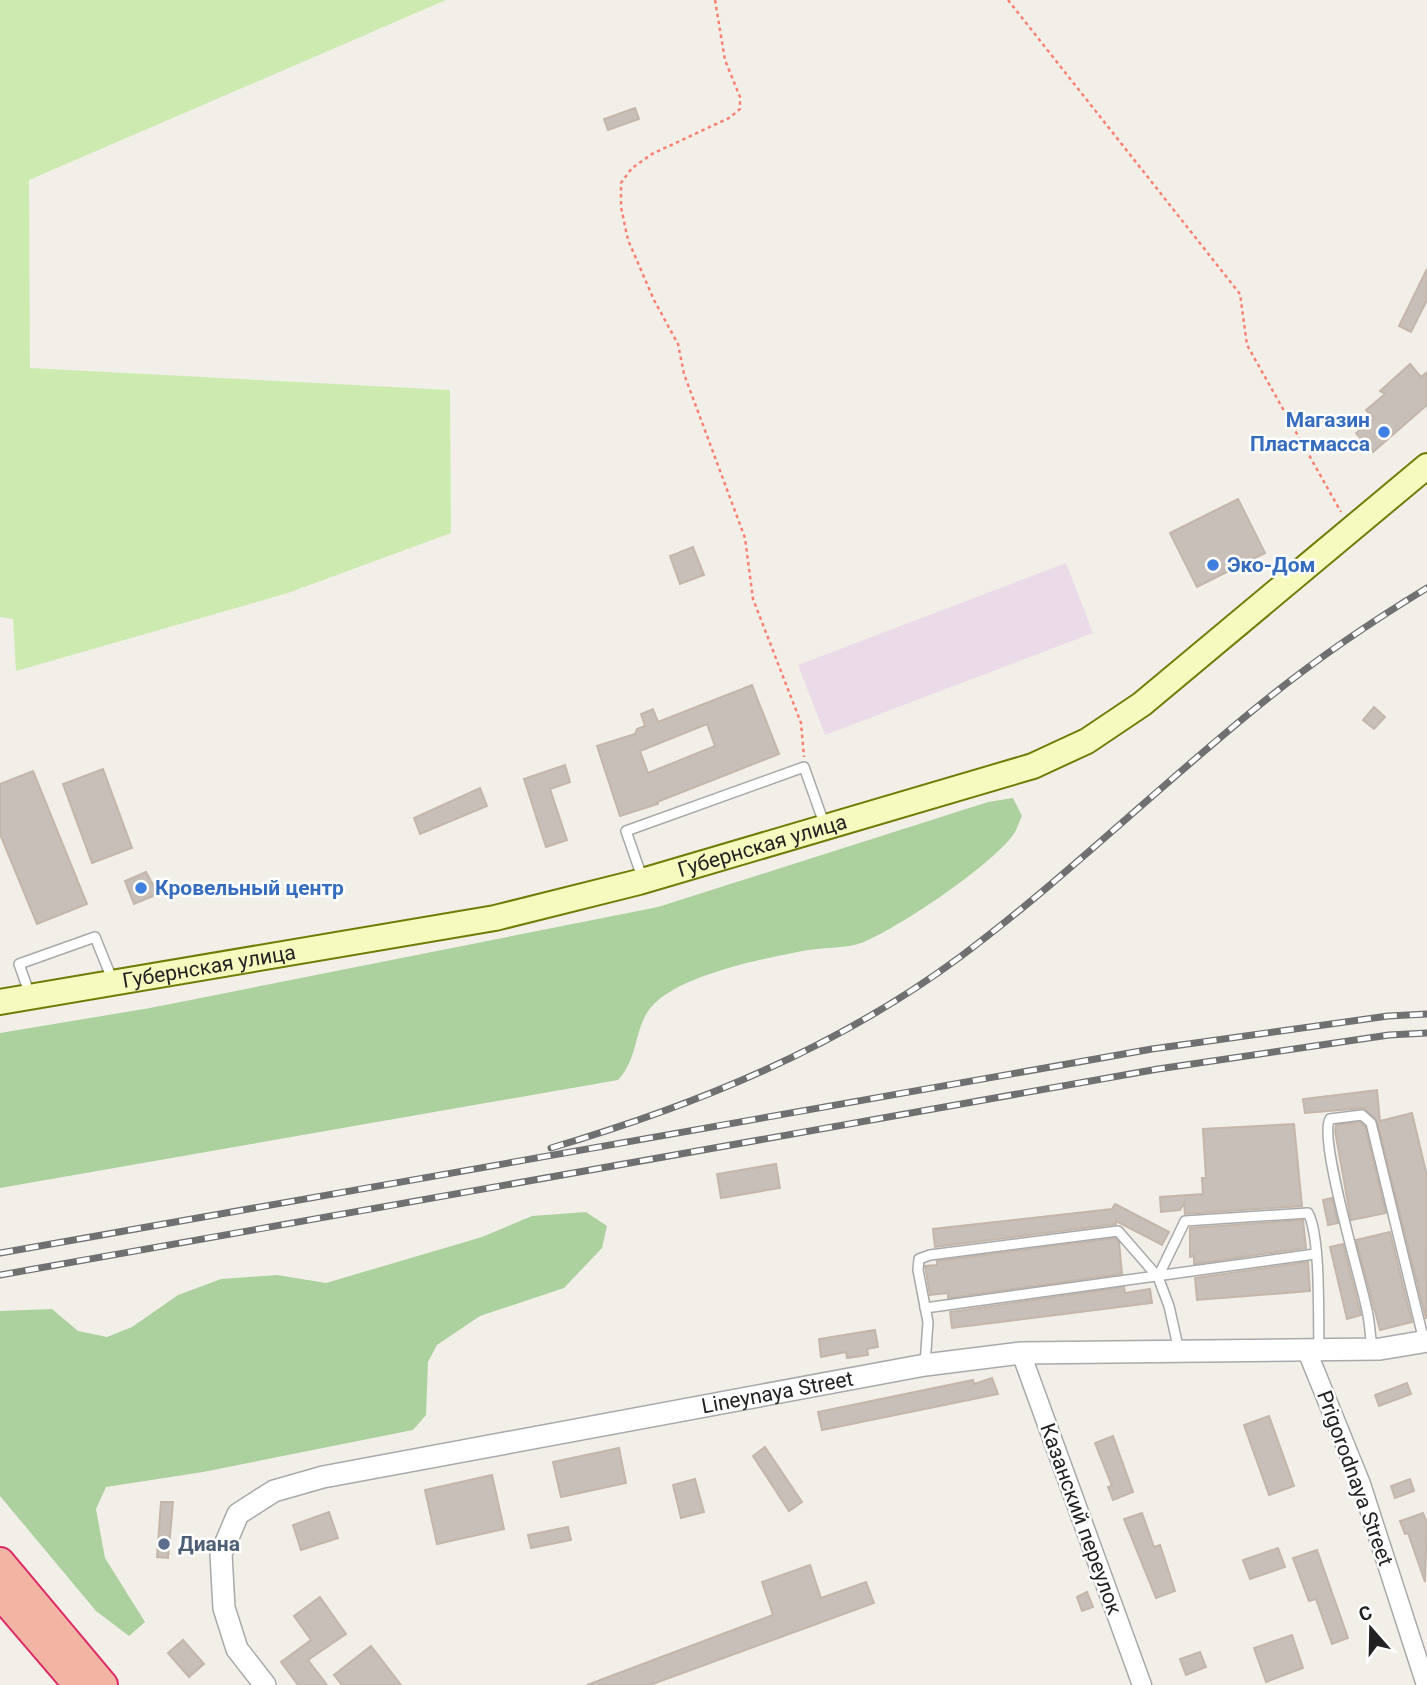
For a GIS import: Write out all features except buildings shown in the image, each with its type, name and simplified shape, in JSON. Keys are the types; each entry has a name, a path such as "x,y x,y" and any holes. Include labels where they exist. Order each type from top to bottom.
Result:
{"highway":[{"path":"0,1562 103,1685"},
{"path":"0,1594 78,1685"}],"main road":[{"name":"Губернская улица","path":"0,1002 495,918 643,881 1033,766 1087,741 1142,704 1427,466"}],"street":[{"name":"Lineynaya Street","path":"265,1685 237,1649 224,1608 221,1554 238,1514 274,1492 323,1477 925,1365 1021,1353 1313,1351 1372,1349 1425,1341"},
{"name":"Prigorodnaya Street","path":"1313,1351 1361,1484 1426,1685"},
{"name":"Казанский переулок","path":"1021,1353 1142,1685"}],"lane":[{"path":"643,881 625,831 804,767 825,827"},
{"path":"31,997 19,964 95,937 114,983"},
{"path":"1372,1349 1367,1309 1330,1161 1327,1130 1331,1119 1362,1115 1371,1123 1425,1341"},
{"path":"1158,1277 1185,1221 1308,1213 1312,1220 1315,1254 1313,1351"},
{"path":"925,1365 928,1322 918,1270 919,1259 930,1255 1118,1231 1158,1277 1169,1306 1179,1351"},
{"path":"925,1308 1315,1254"}],"path":[{"path":"715,0 724,60 740,97 740,109 729,118 652,154 632,169 621,183 621,207 628,240 678,344 684,374 745,538 753,598 801,723 804,767"},
{"path":"1008,0 1240,294 1247,345 1351,530"}],"shaded area":[{"path":"1066,563 1093,633 825,735 798,665"}],"green space":[{"path":"0,0 446,0 29,180 30,368 450,390 451,533 288,593 16,671 13,619 0,617"},
{"path":"1013,798 1022,816 1014,833 1002,848 965,879 897,925 861,943 746,963 704,976 667,993 647,1012 630,1061 618,1080 0,1188 0,1033 150,1008 658,907 988,802"},
{"path":"586,1212 607,1226 602,1248 564,1288 480,1316 437,1345 428,1362 426,1415 413,1430 203,1472 106,1487 96,1509 105,1558 145,1622 129,1636 96,1611 0,1496 0,1311 52,1309 78,1331 107,1337 132,1327 178,1295 221,1279 277,1275 326,1283 482,1237 532,1216"}],"railway":[{"path":"551,1148 712,1093 815,1046 913,990 960,957 1038,895 1286,684 1345,641 1427,588"},
{"path":"0,1253 1152,1049 1388,1016 1427,1014"},
{"path":"0,1275 1158,1069 1389,1035 1427,1033"}],"place":[{"name":"Магазин Пластмасса","path":"1384,432"},
{"name":"Эко-Дом","path":"1213,565"},
{"name":"Кровельный центр","path":"141,888"},
{"name":"Диана","path":"164,1544"}]}
